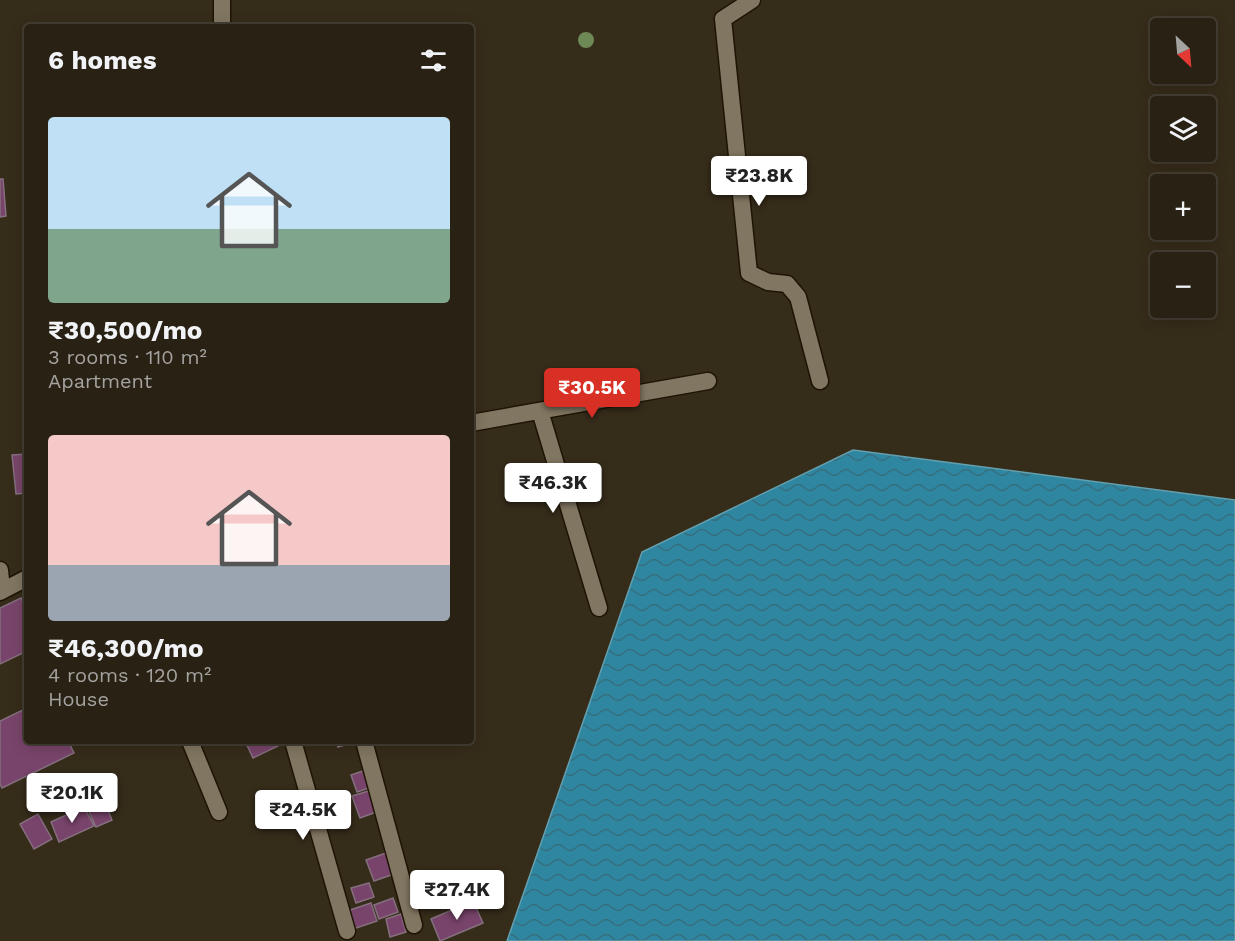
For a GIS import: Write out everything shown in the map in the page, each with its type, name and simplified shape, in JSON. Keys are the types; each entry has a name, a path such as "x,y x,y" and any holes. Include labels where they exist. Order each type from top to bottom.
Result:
{"street":[{"path":"222,0 222,24"},
{"path":"752,0 723,19 749,273 768,282 787,284 798,297 820,381"},
{"path":"474,422 708,381"},
{"path":"540,411 599,608"},
{"path":"0,570 1,592 24,580"},
{"path":"191,744 219,812"},
{"path":"294,744 347,931"},
{"path":"365,744 414,925"}],"water":[{"path":"853,450 1235,500 1235,941 507,941 642,552"}],"building":[{"path":"0,179 3,179 6,216 0,217"},
{"path":"24,454 24,493 16,494 12,455"},
{"path":"21,598 24,604 24,652 0,664 0,608"},
{"path":"24,709 24,744 70,744 74,753 2,788 0,784 0,721"},
{"path":"246,744 277,744 278,746 253,758"},
{"path":"366,770 372,787 357,792 351,775"},
{"path":"98,786 112,820 96,827 81,794"},
{"path":"372,790 379,811 360,818 352,796"},
{"path":"84,807 94,826 59,842 51,822"},
{"path":"38,814 52,839 34,849 20,824"},
{"path":"386,853 394,874 374,881 366,860"},
{"path":"369,883 374,897 356,903 351,888"},
{"path":"393,898 398,912 379,919 374,905"},
{"path":"473,901 483,923 440,941 431,919"},
{"path":"371,903 377,921 353,929 347,911"},
{"path":"401,914 406,932 390,937 386,919"}]}
